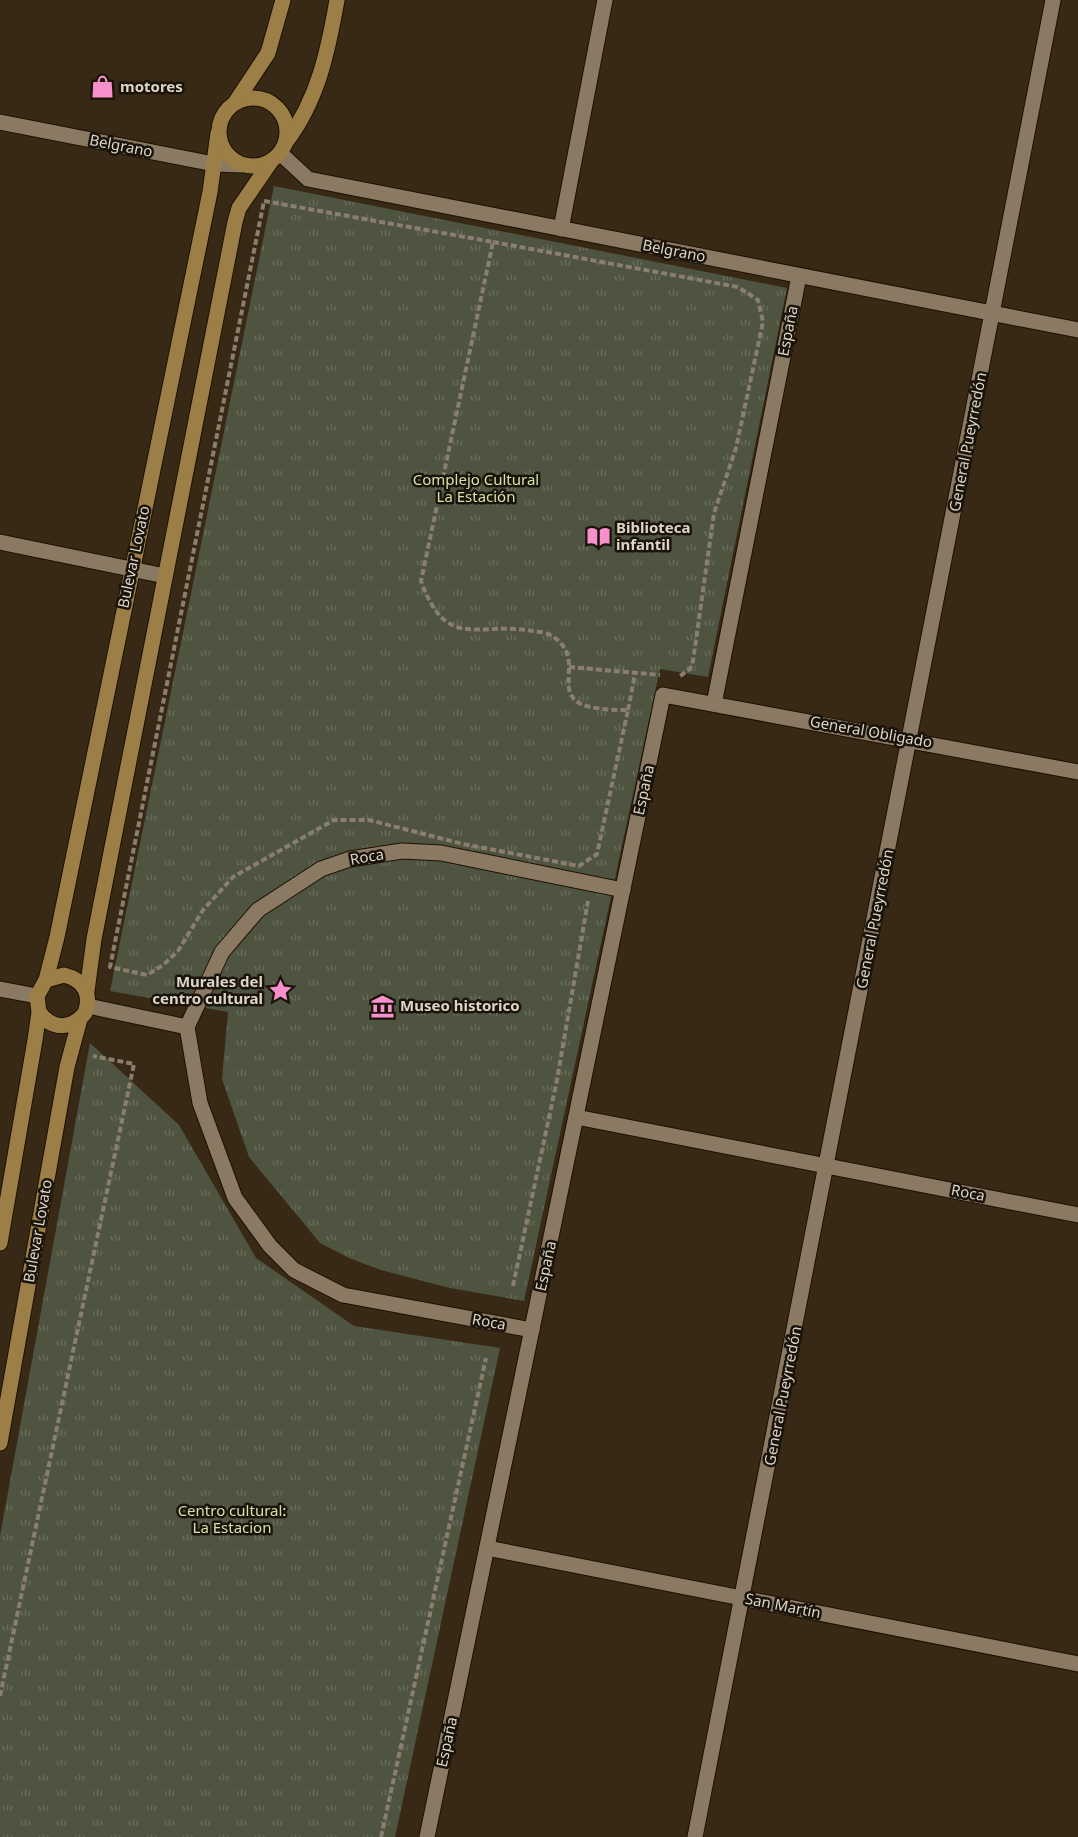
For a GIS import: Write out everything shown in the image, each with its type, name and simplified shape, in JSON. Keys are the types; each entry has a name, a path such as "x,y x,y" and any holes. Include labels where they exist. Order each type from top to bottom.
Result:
{"main road":[{"path":"235,103 246,99 269,102 284,119 279,152 263,165 242,165 225,153 218,133 226,111 235,103 268,53 283,0"},
{"name":"Bulevar Lovato","path":"0,1440 67,1067 85,1005 94,939 235,222 239,208 298,127 321,78 337,0"},
{"name":"Bulevar Lovato","path":"46,981 57,937 214,164 218,133"},
{"path":"0,1243 39,1012 37,996 46,981 54,976 74,977 85,1005 66,1026 58,1026 44,1019 39,1012"}],"street":[{"path":"561,229 604,0"},
{"name":"General Pueyrredón","path":"695,1837 828,1166 1053,0"},
{"name":"Belgrano","path":"0,122 214,164 242,165"},
{"name":"Belgrano","path":"279,152 308,180 1078,330"},
{"name":"España","path":"714,704 799,276"},
{"path":"0,542 165,576"},
{"name":"España","path":"427,1837 663,695"},
{"name":"General Obligado","path":"663,695 1078,772"},
{"name":"Roca","path":"532,1330 343,1295 294,1270 270,1246 235,1198 200,1103 187,1027 222,952 258,910 321,869 350,859 402,851 441,853 623,890"},
{"path":"0,989 37,996"},
{"path":"85,1005 187,1027"},
{"name":"Roca","path":"576,1118 1078,1215"},
{"name":"San Martín","path":"488,1548 1078,1664"}],"path":[{"path":"569,667 682,676 690,669 714,513 736,448 763,322 758,300 738,287 264,201 110,967 147,975 163,965 178,951 203,910 232,877 334,820 369,820 463,844 567,864 579,866 589,862 597,854 635,674"},
{"path":"487,241 493,242 421,581 430,605 450,626 475,630 523,629 555,637 566,652 569,667 567,691 574,701 581,705 607,710 628,710"},
{"path":"513,1286 557,1080 586,908"},
{"path":"0,1696 134,1064 93,1056"},
{"path":"381,1837 486,1358"}],"green space":[{"name":"Complejo Cultural La Estación","path":"274,186 787,288 708,677 660,669 524,1301 450,1288 381,1270 349,1258 320,1243 249,1157 222,1079 228,1012 110,991"},
{"name":"Centro cultural: La Estacion","path":"90,1043 179,1125 256,1258 354,1326 500,1348 395,1837 0,1837 0,1536"}],"place":[{"name":"motores","path":"102,87"},
{"name":"Biblioteca infantil","path":"598,537"},
{"name":"Murales del centro cultural","path":"281,991"},
{"name":"Museo historico","path":"382,1006"}]}
